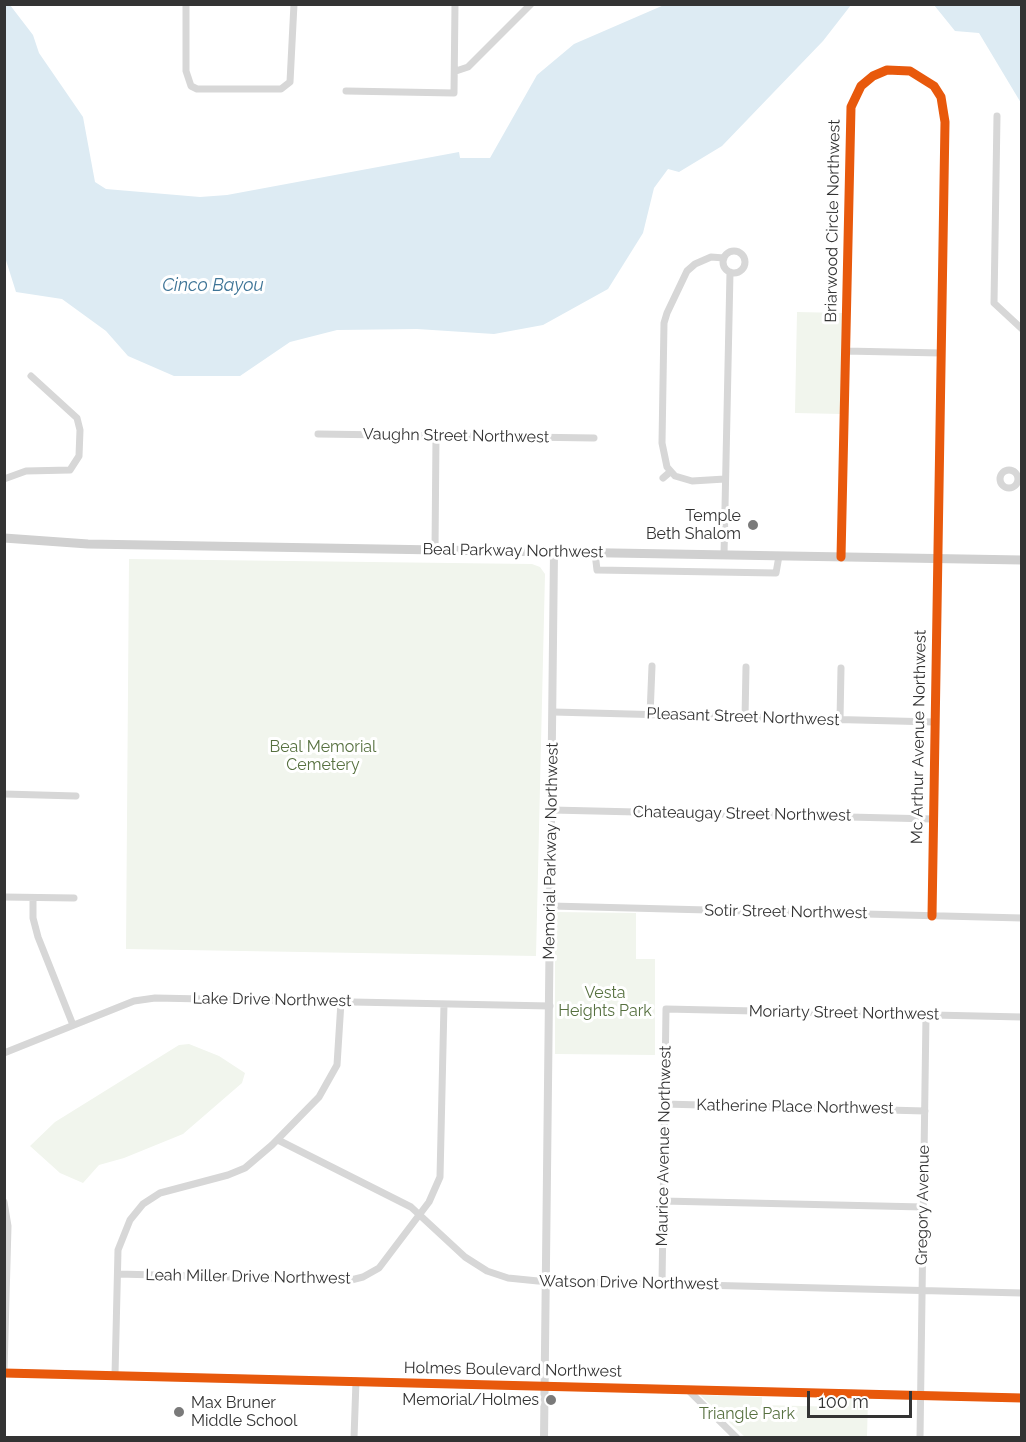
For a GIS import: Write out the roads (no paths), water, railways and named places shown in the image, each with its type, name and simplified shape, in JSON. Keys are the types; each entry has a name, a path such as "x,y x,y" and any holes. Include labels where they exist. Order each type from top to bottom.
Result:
{"main road":[{"name":"Beal Parkway Northwest","path":"4,538 78,544 1022,560"}],"street":[{"path":"186,4 186,71 188,82 194,88 284,88 293,76 294,4"},
{"path":"346,91 454,93 456,71 454,4"},
{"path":"456,71 468,67 531,4"},
{"name":"Briarwood Circle Northwest","path":"841,557 851,107 855,95 867,80 878,73 896,69 910,71 927,79 941,97 945,114 937,559"},
{"path":"997,116 994,303 1022,329"},
{"path":"725,479 692,481 670,472 664,461 662,442 664,323 687,271 695,264 711,257 724,258 734,251 744,258 742,270 730,272"},
{"path":"724,258 724,266 730,272 724,555"},
{"path":"845,351 941,353"},
{"path":"4,479 26,471 70,470 80,456 80,430 77,418 31,376"},
{"name":"Vaughn Street Northwest","path":"318,434 594,438"},
{"path":"435,550 436,436"},
{"path":"663,478 670,472"},
{"name":"Memorial Parkway Northwest","path":"544,1437 554,552"},
{"path":"595,553 597,570 776,573 779,556"},
{"name":"Mc Arthur Avenue Northwest","path":"932,915 937,559"},
{"path":"650,715 652,666"},
{"path":"745,718 746,667"},
{"path":"840,720 841,668"},
{"name":"Pleasant Street Northwest","path":"553,712 934,722"},
{"path":"4,794 76,796"},
{"name":"Chateaugay Street Northwest","path":"552,810 933,819"},
{"path":"4,897 74,898"},
{"path":"33,898 33,918 38,937 73,1025"},
{"name":"Sotir Street Northwest","path":"551,906 1022,918"},
{"name":"Lake Drive Northwest","path":"4,1053 134,1001 155,998 550,1006"},
{"path":"115,1375 118,1250 124,1230 143,1204 173,1188 238,1171 255,1161 278,1140 325,1090 336,1070 340,1051 341,1002"},
{"name":"Leah Miller Drive Northwest","path":"118,1274 357,1279 379,1268 420,1216 434,1194 441,1170 444,1004"},
{"name":"Moriarty Street Northwest","path":"666,1009 1022,1017"},
{"name":"Maurice Avenue Northwest","path":"662,1284 666,1009"},
{"name":"Gregory Avenue","path":"920,1437 926,1015"},
{"name":"Katherine Place Northwest","path":"664,1104 925,1111"},
{"name":"Watson Drive Northwest","path":"278,1140 411,1207 465,1257 487,1271 508,1278 547,1281 1022,1293"},
{"path":"663,1201 923,1207"},
{"path":"4,1202 8,1226 4,1372"},
{"name":"Holmes Boulevard Northwest","path":"4,1372 1022,1398"},
{"path":"354,1437 356,1382"},
{"path":"688,1390 737,1437"}],"water":[{"name":"Cinco Bayou","path":"4,5 10,5 33,35 39,53 83,117 95,182 106,189 200,197 227,195 459,152 460,158 490,158 537,75 574,44 664,5 851,5 823,41 722,146 679,172 668,169 654,188 643,233 608,289 543,325 494,334 417,329 337,330 290,342 240,376 174,376 128,356 106,331 62,299 16,292 4,254"},
{"path":"934,5 1021,5 1021,103 979,33 955,31"}],"place":[{"name":"Temple Beth Shalom","path":"753,525"},
{"name":"Memorial/Holmes","path":"551,1400"},
{"name":"Max Bruner Middle School","path":"179,1412"}],"park label":[{"name":"Beal Memorial Cemetery","path":"323,756"},
{"name":"Vesta Heights Park","path":"605,1002"},
{"name":"Triangle Park","path":"747,1414"}]}
